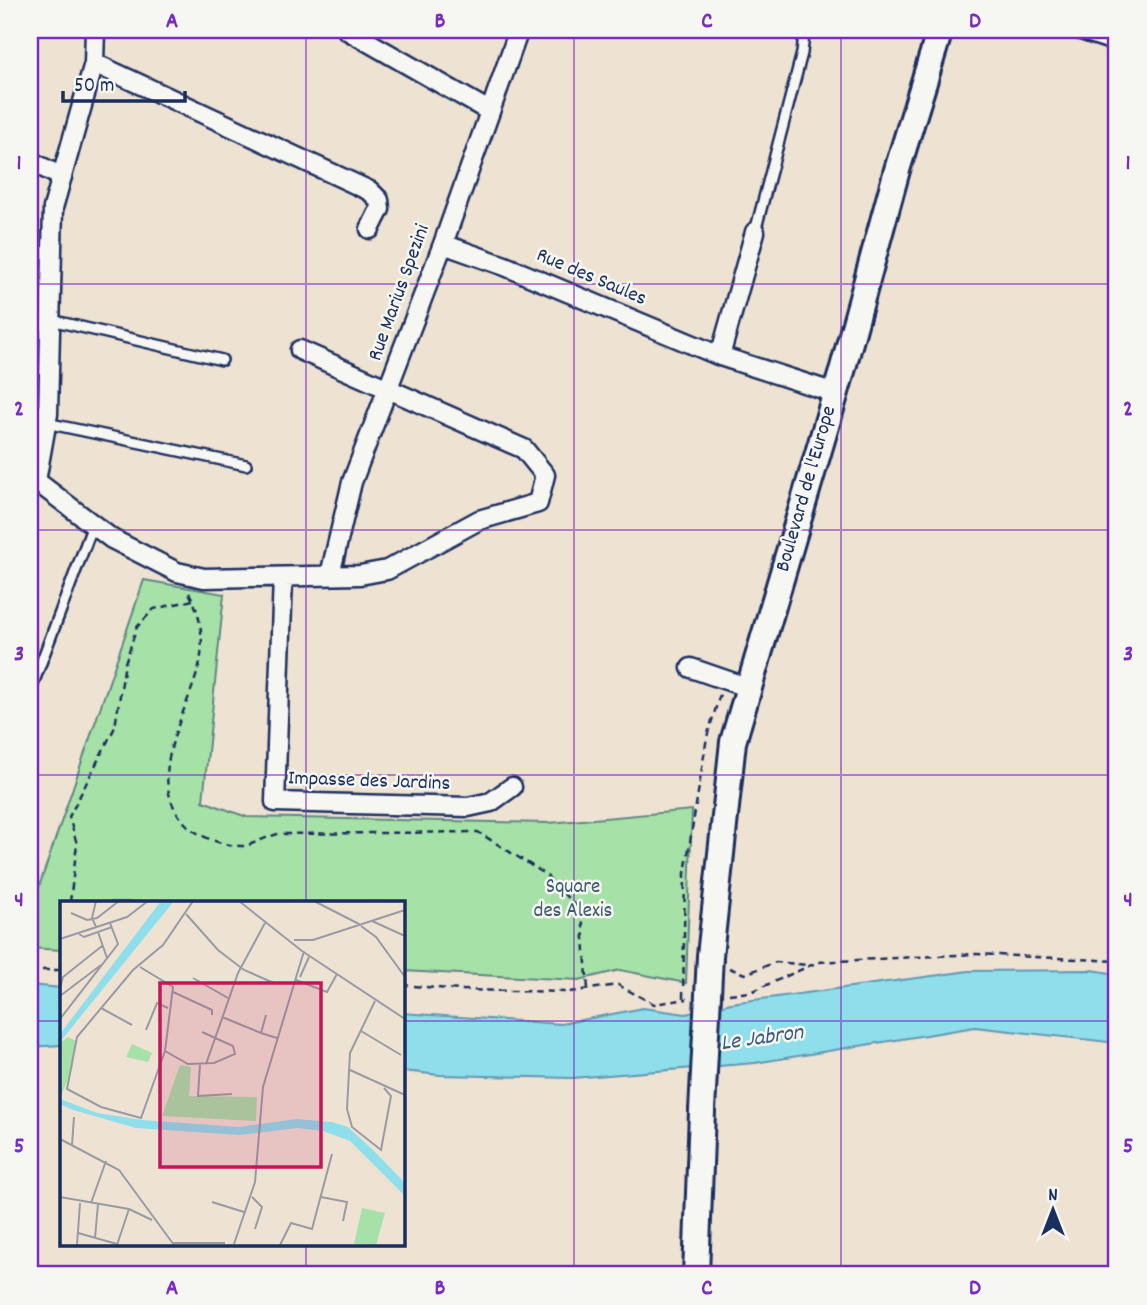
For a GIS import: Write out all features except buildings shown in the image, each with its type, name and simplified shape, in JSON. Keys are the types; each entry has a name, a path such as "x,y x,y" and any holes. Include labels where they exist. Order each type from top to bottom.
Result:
{"main road":[{"name":"Boulevard de l'Europe","path":"696,1275 710,959 733,742 897,170 940,30"}],"street":[{"path":"94,30 94,63 53,208 46,423 33,484 112,539 177,572 204,578 359,575 387,570 479,520 538,503 545,475 524,449 300,350"},
{"path":"346,30 489,111"},
{"name":"Rue Marius Spezini","path":"330,575 352,482 443,244 519,30"},
{"path":"1081,30 1117,43"},
{"path":"94,63 370,191 379,200 380,209 370,229"},
{"path":"30,161 62,177"},
{"path":"720,356 755,232"},
{"name":"Rue des Saules","path":"443,244 505,266 720,356 835,393"},
{"name":"Impasse des Jardins","path":"283,577 275,802 468,807 491,802 512,787"},
{"path":"691,668 749,688"}],"lane":[{"path":"755,232 802,53 801,30"},
{"path":"51,320 222,360"},
{"path":"46,423 246,465"},
{"path":"30,692 93,525"}],"path":[{"path":"70,901 77,844 69,817 115,727 125,663 138,627 154,609 193,600"},
{"path":"683,999 685,873 707,737 724,680"},
{"path":"728,994 751,992 818,962 976,954 1117,961"},
{"path":"710,959 745,974 776,962 810,966"},
{"path":"30,970 60,970"},
{"path":"404,985 460,990 569,992 618,985 654,1004 694,998"}],"green space":[{"name":"Square des Alexis","path":"144,580 224,594 203,801 247,817 549,823 692,810 686,983 620,970 579,980 404,971 404,901 60,901 60,950 30,948 30,913"}],"water":[{"name":"Le Jabron","path":"1092,970 1117,974 1117,1043 975,1027 755,1063 572,1078 440,1075 404,1071 404,1013 561,1024 643,1008 686,1014 731,1003 969,971"},
{"path":"30,985 60,988 60,1045 30,1047"}]}
